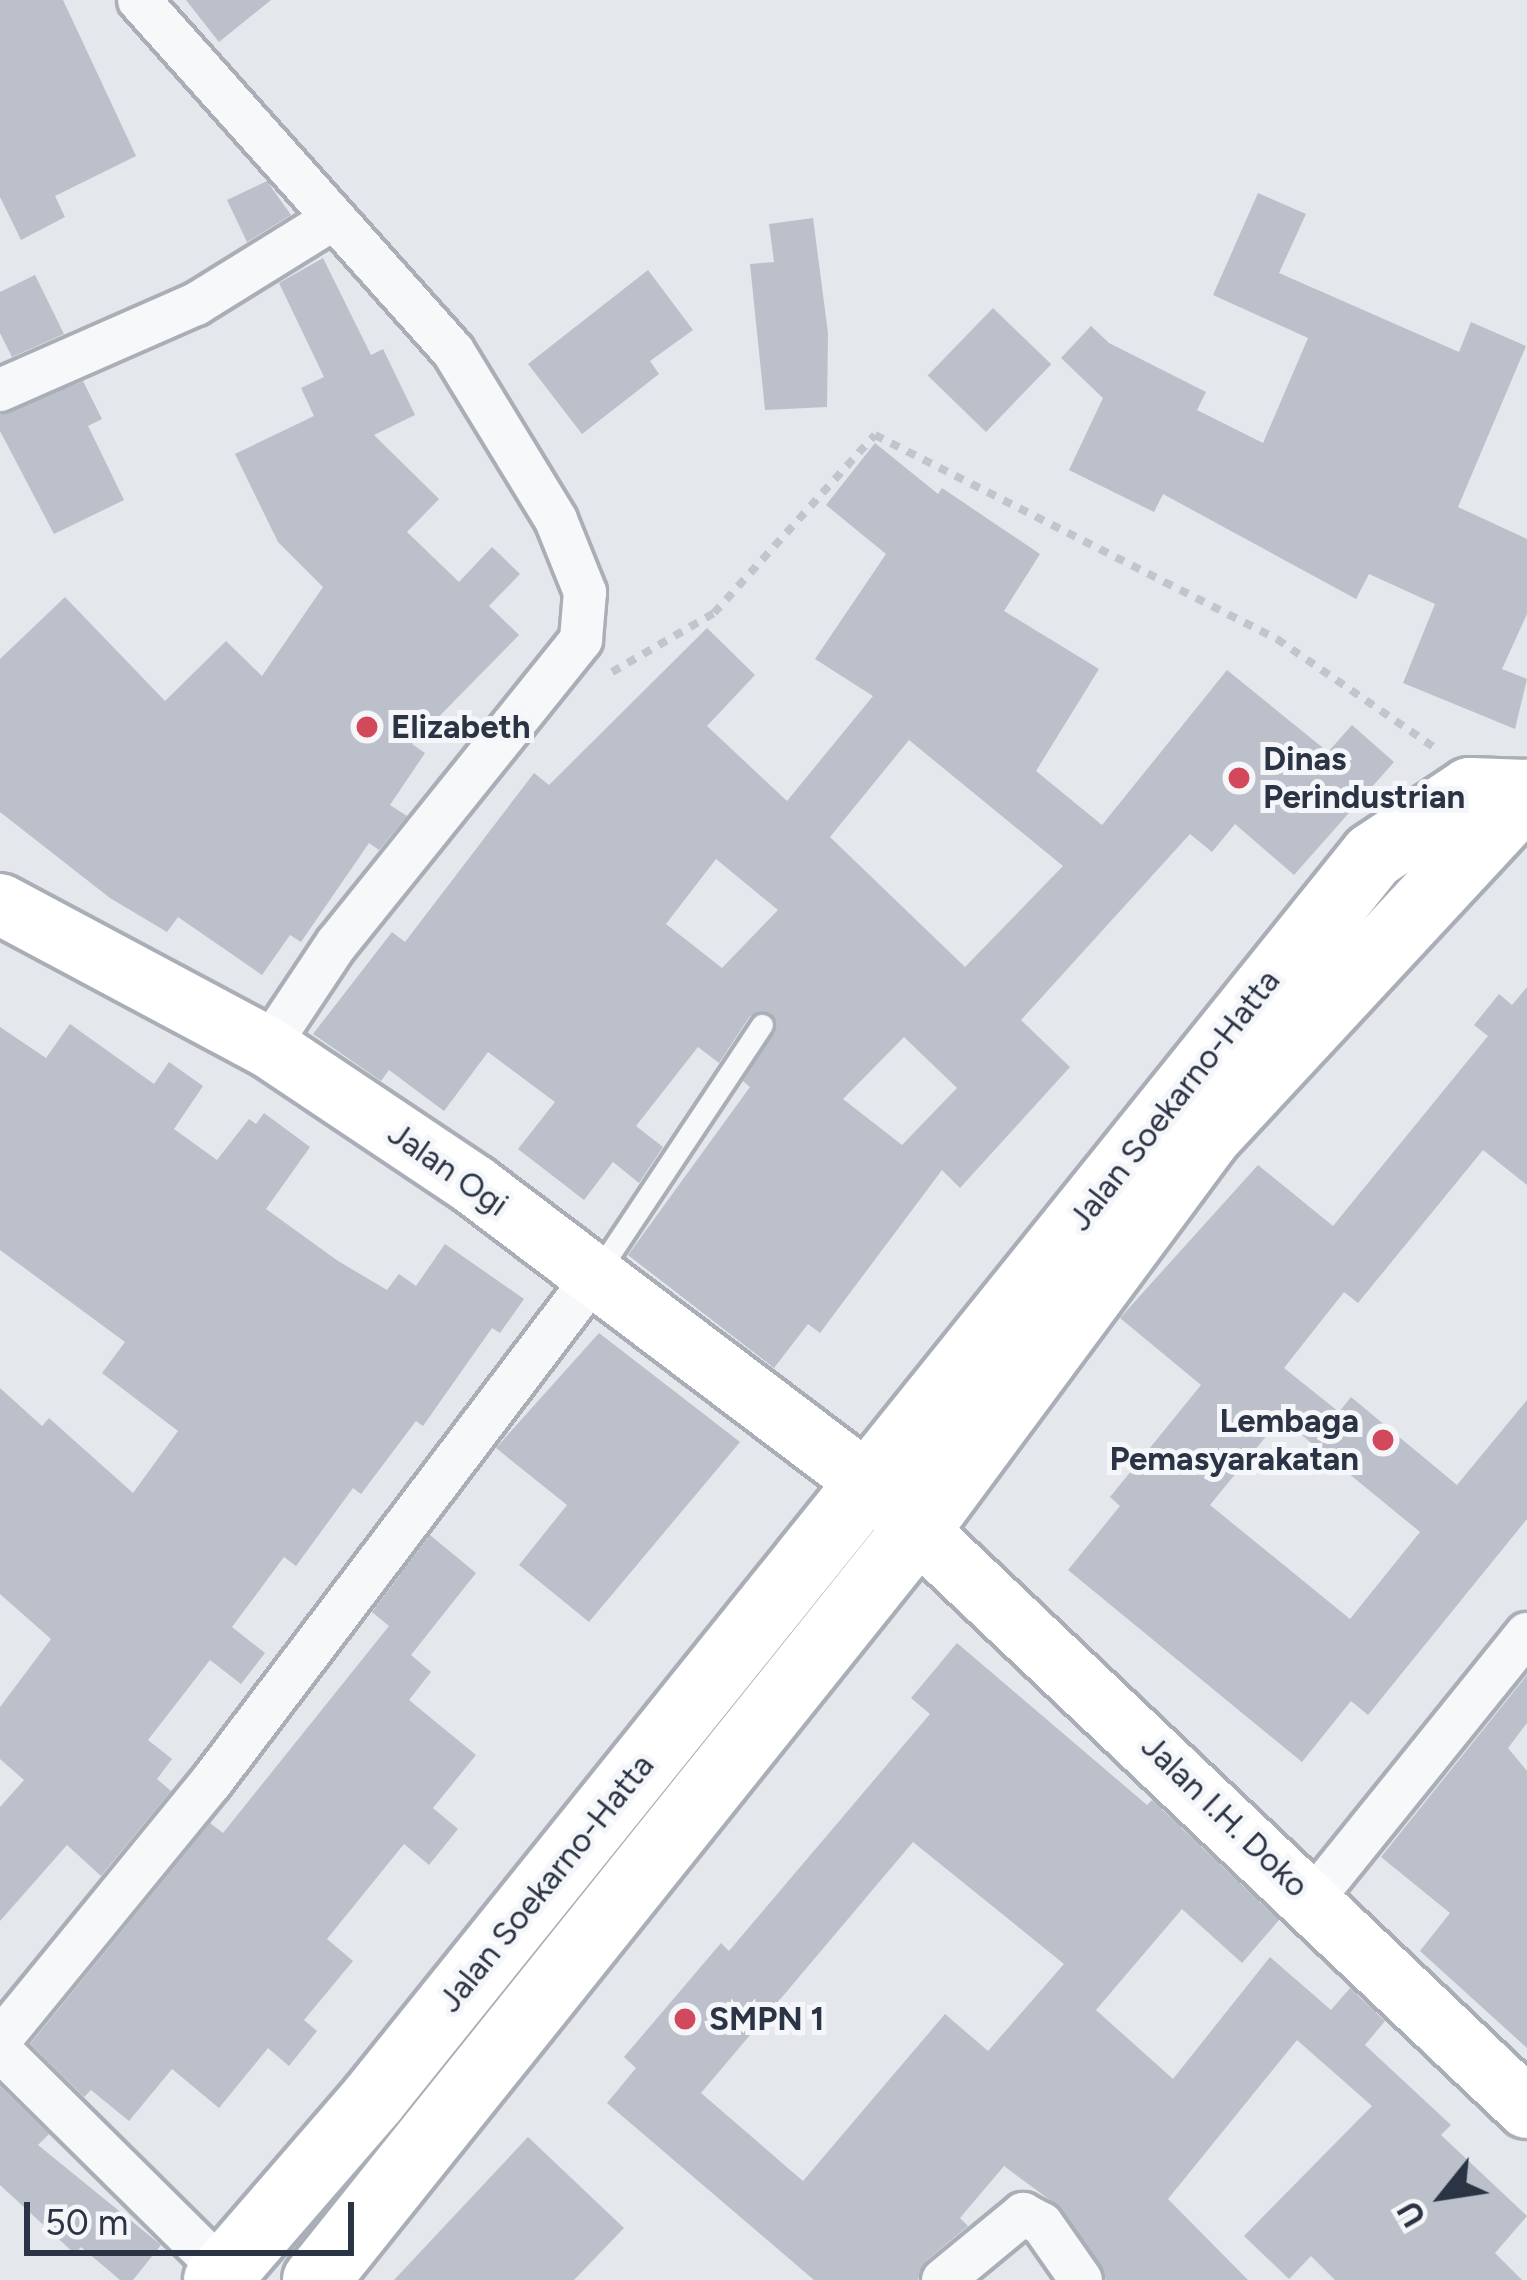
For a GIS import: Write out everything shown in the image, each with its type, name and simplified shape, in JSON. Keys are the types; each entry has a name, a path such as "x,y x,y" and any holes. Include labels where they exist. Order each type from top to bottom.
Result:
{"highway":[{"name":"Jalan Soekarno-Hatta","path":"220,2276 372,2101 1345,887 1421,817 1508,792"},
{"name":"Jalan Soekarno-Hatta","path":"316,2280 921,1524 1207,1137 1508,792"}],"street":[{"path":"139,0 453,351 556,520 587,618 581,640 538,698 337,943 268,1047"},
{"path":"0,390 196,304 333,220"},
{"name":"Jalan Ogi","path":"0,904 268,1047 596,1274 866,1480"},
{"path":"0,2040 226,1763 596,1274"},
{"path":"866,1480 921,1524"},
{"name":"Jalan I.H. Doko","path":"921,1524 1527,2108"},
{"path":"1312,1900 1527,1634"},
{"path":"0,2050 220,2276"},
{"path":"943,2280 1023,2214 1042,2224 1082,2280"}],"lane":[{"path":"596,1274 762,1024"}],"path":[{"path":"538,698 553,706 714,613 874,435 1277,639 1449,758 1508,792"}],"building":[{"path":"0,0 63,0 136,156 55,196 65,217 21,240 0,197"},
{"path":"186,0 271,0 219,42"},
{"path":"267,181 291,215 247,242 227,200"},
{"path":"1258,193 1306,214 1279,273 1459,352 1471,322 1526,346 1458,507 1527,539 1527,614 1502,669 1527,679 1515,729 1403,683 1435,604 1369,574 1356,599 1163,494 1154,512 1069,470 1103,398 1061,358 1091,326 1109,343 1206,392 1197,410 1263,443 1308,338 1213,295"},
{"path":"813,218 828,333 827,407 765,410 750,264 774,262 769,224"},
{"path":"323,258 371,355 383,349 415,415 374,435 439,499 407,532 459,582 492,547 520,574 489,606 519,635 412,744 425,753 390,805 407,816 379,850 369,843 301,942 290,935 262,975 178,917 167,932 110,898 0,812 0,659 65,597 165,701 226,641 262,676 323,587 278,542 235,454 314,416 301,388 324,377 279,283"},
{"path":"648,270 693,330 650,361 659,374 582,434 528,364"},
{"path":"35,275 64,334 12,357 0,333 0,292"},
{"path":"993,308 1051,364 986,432 928,376"},
{"path":"83,381 102,419 88,426 124,500 54,534 0,431 0,415"},
{"path":"875,443 938,494 942,488 1040,554 1004,611 1099,669 1036,771 1102,825 1227,670 1328,752 1352,725 1394,762 1294,875 1235,824 1212,852 1190,834 1021,1020 1070,1067 960,1188 942,1170 820,1333 808,1324 774,1368 628,1255 750,1087 743,1081 775,1032 771,1013 750,1016 719,1063 698,1047 636,1126 663,1147 639,1183 613,1162 584,1200 518,1149 555,1102 488,1052 444,1111 389,1070 381,1081 313,1034 392,932 405,942 534,773 549,785 707,628 755,675 707,726 787,801 873,696 815,659 886,554 826,505","holes":["909,740 1063,866 965,967 830,837","716,859 778,910 722,968 666,924","904,1037 957,1088 902,1145 843,1099"]},
{"path":"1527,987 1527,1185 1483,1150 1358,1303 1344,1292 1284,1368 1339,1412 1351,1397 1457,1485 1527,1400 1527,1519 1368,1715 1351,1701 1302,1762 1068,1570 1120,1506 1110,1497 1201,1385 1120,1318 1258,1165 1333,1226 1488,1036 1474,1025 1499,994 1512,1005","holes":["1281,1418 1420,1532 1350,1619 1210,1505"]},
{"path":"70,1024 154,1084 169,1062 203,1086 174,1129 217,1160 249,1119 256,1124 264,1113 310,1147 266,1209 338,1261 387,1290 399,1274 416,1286 445,1244 524,1299 500,1333 492,1328 423,1426 416,1421 361,1494 353,1488 296,1566 284,1557 232,1627 265,1653 241,1684 210,1660 148,1740 172,1759 157,1779 171,1791 101,1876 67,1845 0,1921 0,1807 24,1780 0,1759 0,1707 51,1639 0,1594 0,1388 42,1426 49,1418 133,1493 178,1431 102,1373 125,1342 0,1250 0,1027 46,1058"},
{"path":"599,1333 740,1442 589,1622 519,1565 567,1505 496,1448"},
{"path":"430,1535 476,1573 411,1655 431,1672 409,1700 476,1755 433,1808 458,1829 429,1865 404,1844 327,1939 353,1961 304,2020 317,2031 289,2066 268,2048 219,2108 172,2069 129,2121 91,2090 84,2097 30,2044 210,1823 223,1833 389,1626 372,1612"},
{"path":"957,1643 1147,1805 1152,1800 1279,1920 1242,1963 1182,1909 1096,2010 1173,2079 1270,1957 1331,2010 1350,1988 1385,2021 1365,2045 1451,2125 1441,2135 1527,2216 1495,2253 1522,2280 1335,2280 1311,2256 1289,2279 1244,2236 1372,2106 1297,2040 1168,2199 1248,2280 1106,2280 1062,2209 1004,2166 960,2218 968,2226 927,2260 918,2280 814,2280 607,2103 636,2068 624,2057 721,1943 729,1951 930,1714 911,1698","holes":["913,1842 1064,1964 988,2051 945,2014 803,2181 701,2093"]},
{"path":"1527,1675 1527,1723 1508,1748 1527,1771 1527,2048 1420,1951 1450,1913 1381,1857"},
{"path":"0,2086 49,2134 38,2145 161,2245 133,2280 120,2280 81,2247 75,2254 0,2185"},
{"path":"528,2137 624,2228 574,2280 394,2280"}],"place":[{"name":"Elizabeth","path":"367,727"},
{"name":"Dinas Perindustrian","path":"1239,778"},
{"name":"Lembaga Pemasyarakatan","path":"1383,1440"},
{"name":"SMPN 1","path":"685,2019"}]}
